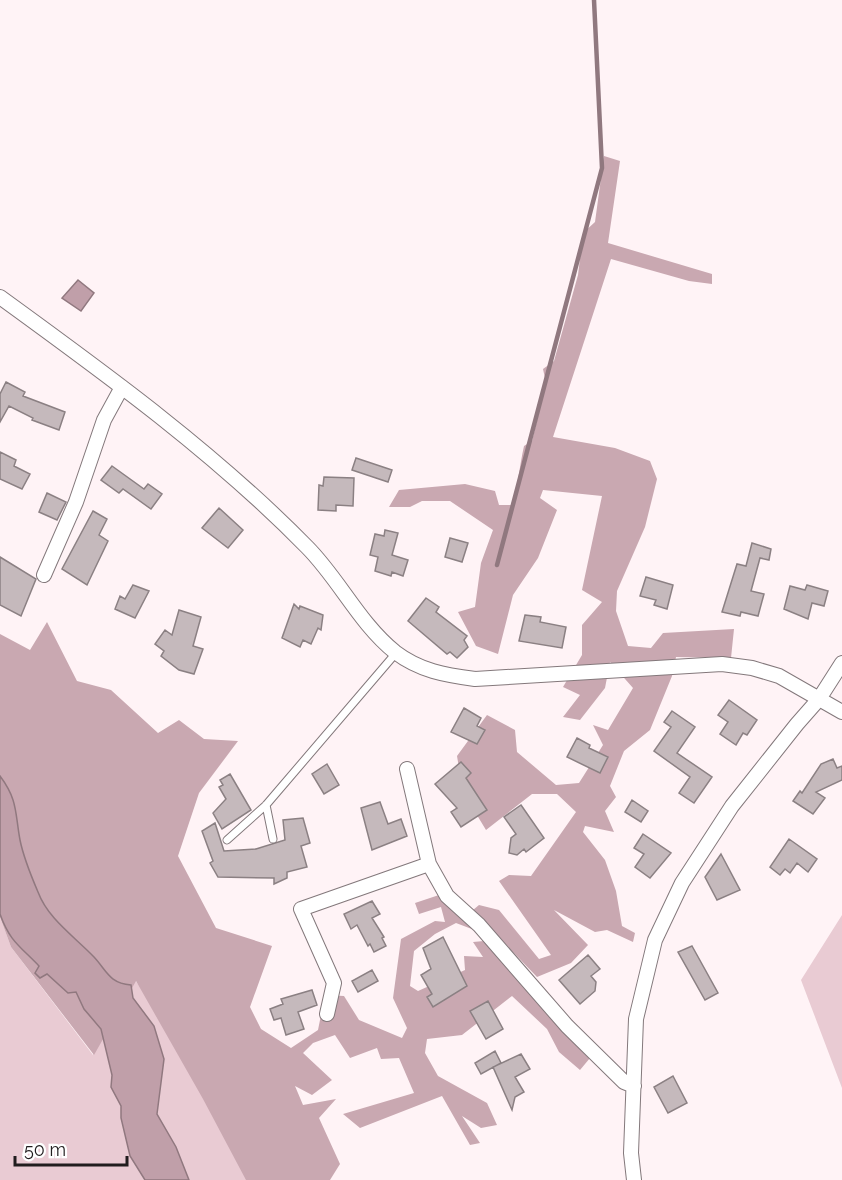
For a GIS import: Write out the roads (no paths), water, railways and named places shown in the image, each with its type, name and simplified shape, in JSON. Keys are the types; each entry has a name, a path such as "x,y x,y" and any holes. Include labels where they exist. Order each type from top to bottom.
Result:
{"street":[{"path":"0,297 122,387 218,466 309,548 370,627 396,653 435,674 475,679 722,664 752,668 778,676 842,712"},
{"path":"44,575 76,502 104,420 122,387"},
{"path":"634,1180 631,1153 636,1019 655,940 682,883 732,806 797,723 819,699 842,663"},
{"path":"407,769 429,864 447,896 479,925 567,1026 624,1082 634,1086"},
{"path":"327,1014 334,983 301,909 429,864"}],"lane":[{"path":"226,840 266,805 396,653"},
{"path":"266,805 273,839"}],"waterway":[{"path":"497,565 602,168 594,0"}]}
